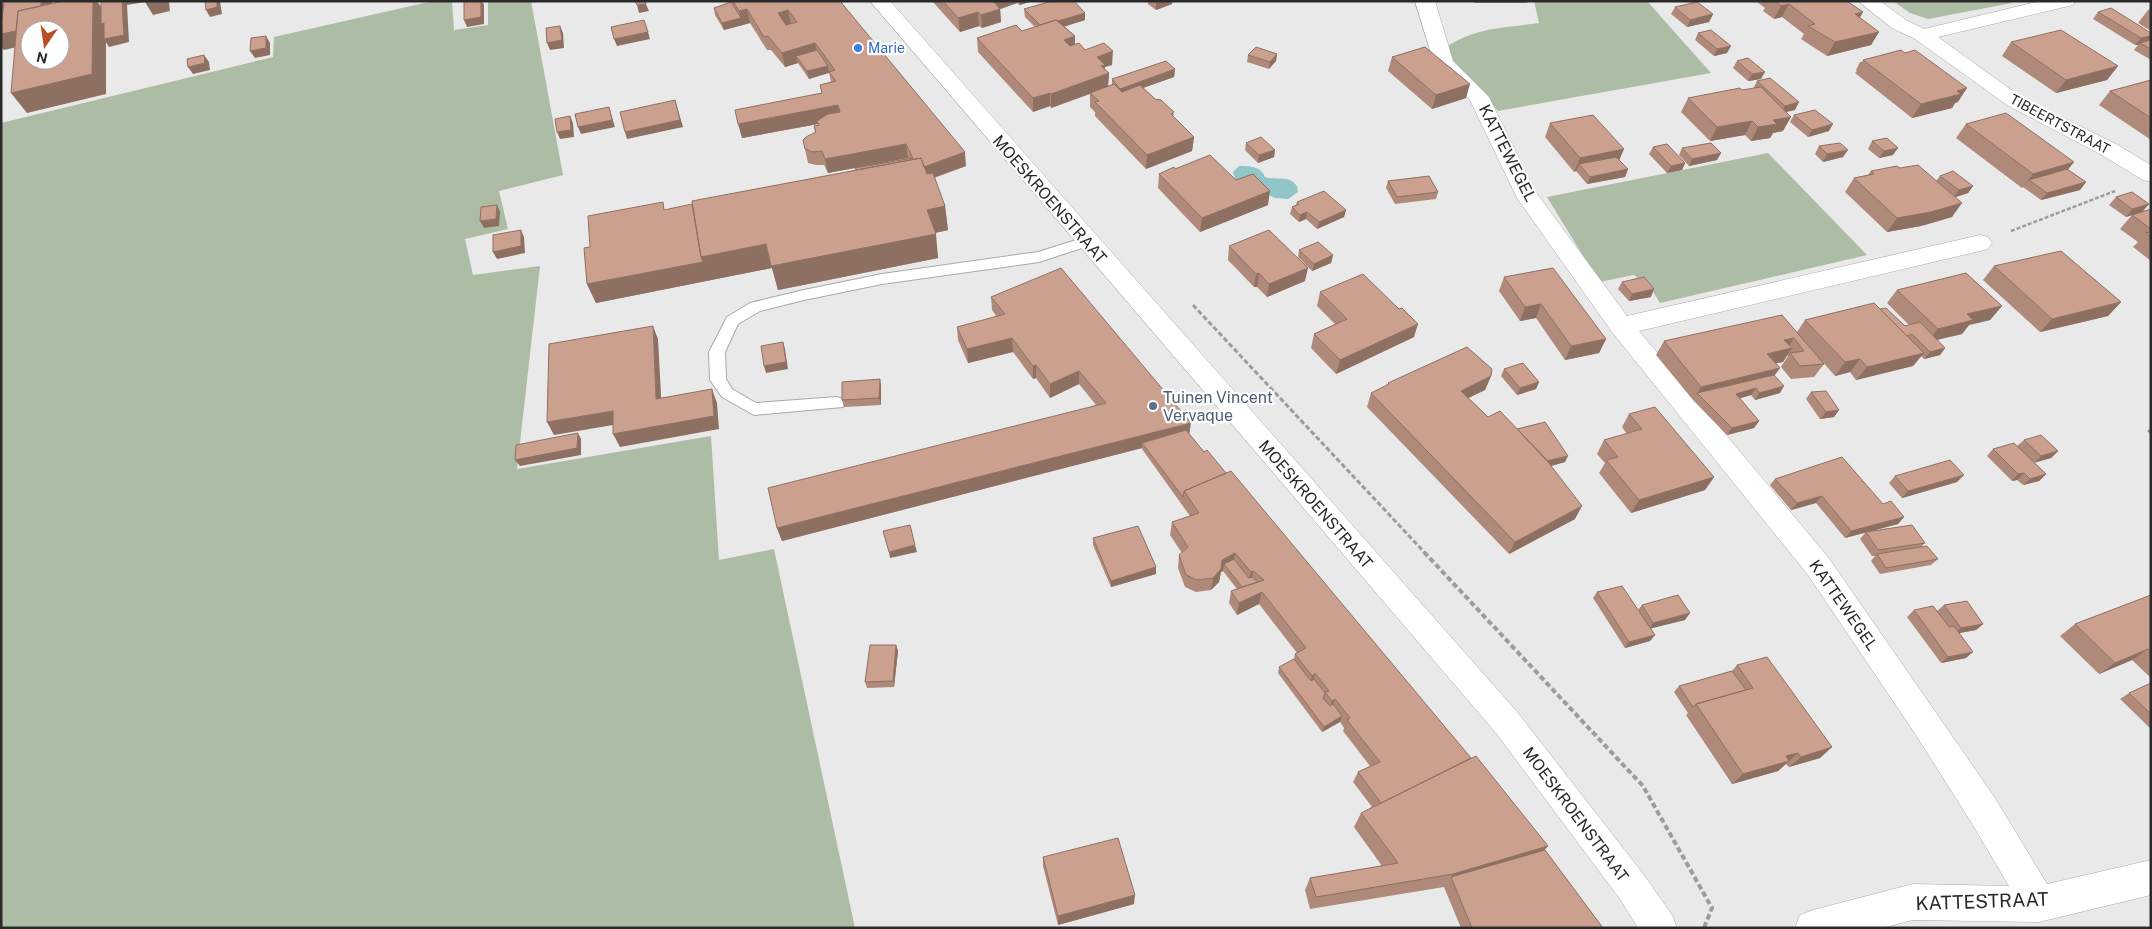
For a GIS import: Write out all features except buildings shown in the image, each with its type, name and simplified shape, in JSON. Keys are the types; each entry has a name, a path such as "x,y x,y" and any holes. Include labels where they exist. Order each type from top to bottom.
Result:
{"street":[{"name":"MOESKROENSTRAAT","path":"879,1 1086,242 1507,723 1632,887 1659,928"},
{"name":"KATTEWEGEL","path":"1425,1 1444,63 1479,97 1525,193 1621,326 1818,566 1937,741 2039,904"},
{"name":"TIBEERTSTRAAT","path":"1867,1 1899,24 1922,35 2014,101 2108,148 2151,175"},
{"path":"1922,35 2066,1"},
{"path":"1621,326 1980,243"},
{"name":"KATTESTRAAT","path":"1813,928 1913,902 2039,904 2151,877"}],"lane":[{"path":"837,403 754,408 727,394 718,380 717,352 732,321 755,307 804,295 882,279 1039,257 1086,242"}],"path":[{"path":"1980,243 2124,188"},
{"path":"1186,298 1643,786 1712,908 1704,928"}],"green space":[{"path":"433,1 452,1 454,30 488,25 488,1 531,1 563,175 499,191 508,229 465,239 473,275 540,266 517,469 711,436 719,560 774,549 855,928 1,928 1,123 273,57 274,37"},
{"path":"1534,1 1647,1 1711,73 1498,111 1453,61 1446,47 1457,40 1480,32 1539,23"},
{"path":"1893,1 2010,1 2012,3 1928,19 1910,13"},
{"path":"1768,153 1867,255 1660,303 1650,287 1634,275 1599,282 1547,197"}],"water":[{"path":"1239,166 1258,169 1265,177 1290,180 1297,186 1298,192 1288,199 1275,198 1235,179 1233,172"}],"place":[{"name":"Marie","path":"858,48"},
{"name":"Tuinen Vincent Vervaque","path":"1153,406"}]}
